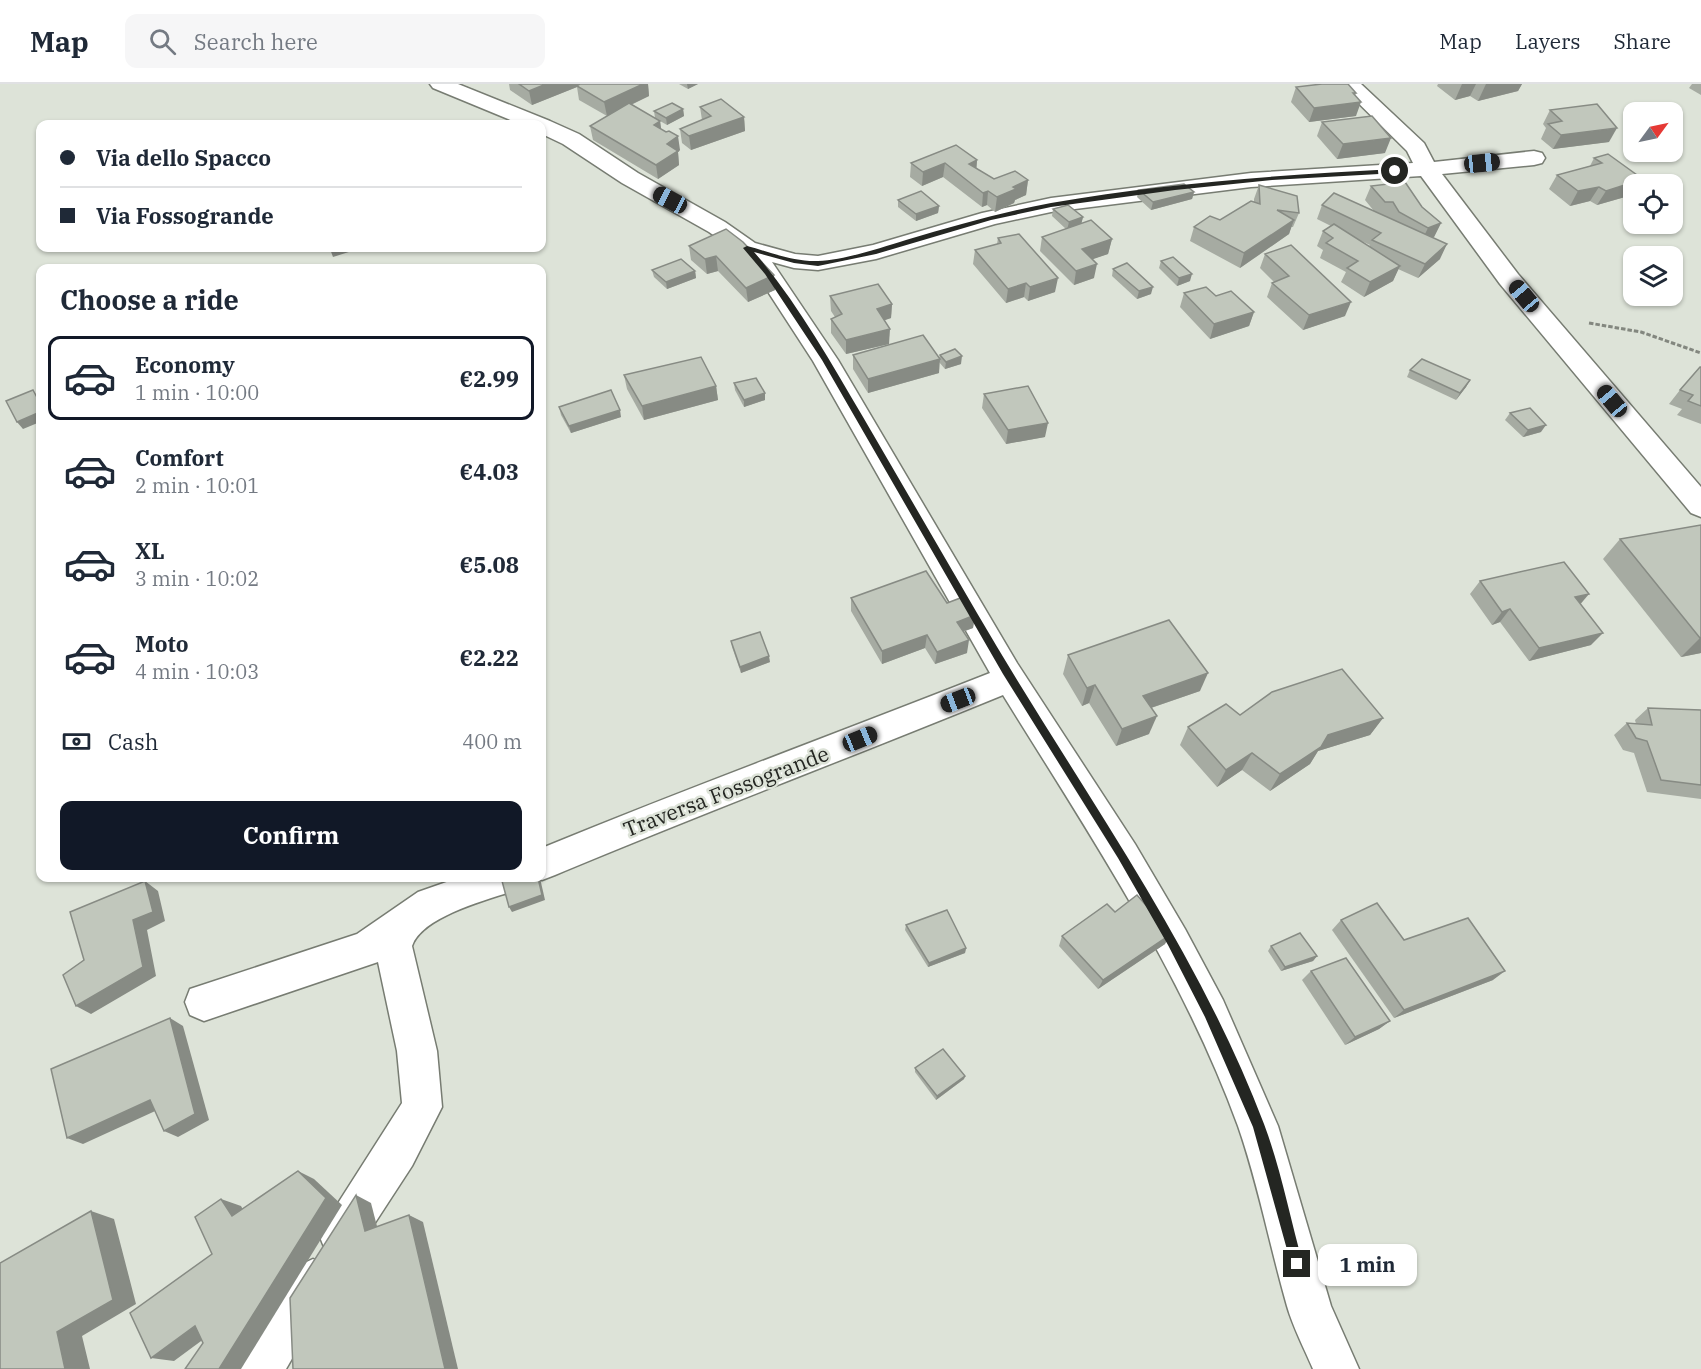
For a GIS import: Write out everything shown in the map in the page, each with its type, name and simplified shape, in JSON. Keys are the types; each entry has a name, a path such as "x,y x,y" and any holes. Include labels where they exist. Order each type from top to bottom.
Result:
{"street":[{"path":"440,84 527,120"},
{"path":"1349,84 1416,148 1427,169 1509,279 1701,506"},
{"path":"546,128 571,139 630,178 747,248 768,273 825,360 1011,678 1122,855 1172,941 1209,1013 1258,1126 1310,1310 1336,1369"},
{"path":"747,248 794,261 818,263 876,252 990,218 1051,205 1175,188 1272,178 1427,169 1534,158"},
{"name":"Traversa Fossogrande","path":"546,862 690,802 838,748 1011,678"},
{"path":"204,1002 368,948 431,904 492,882"},
{"path":"260,1369 397,1151 422,1107 417,1051 393,946 400,926"}],"path":[{"path":"1538,314 1641,332 1701,353"}],"building":[{"path":"519,84 546,84 529,91"},
{"path":"580,84 643,84 604,102 577,86"},
{"path":"1348,84 1361,102 1314,108 1296,87"},
{"path":"721,99 744,117 689,136 680,129 711,116 700,107"},
{"path":"629,103 660,121 654,125 678,136 667,144 678,151 656,165 590,126"},
{"path":"672,103 683,109 666,118 654,111"},
{"path":"1597,104 1617,128 1561,135 1548,124 1562,121 1550,110"},
{"path":"1372,116 1391,138 1343,144 1322,122"},
{"path":"956,145 977,160 969,164 994,179 1015,171 1028,180 1013,187 1016,189 997,197 988,191 983,193 945,163 923,172 911,163"},
{"path":"1608,154 1636,174 1623,174 1623,186 1606,191 1599,187 1578,191 1557,175 1602,163 1594,158"},
{"path":"1405,182 1422,207 1441,223 1428,228 1399,212 1393,202 1385,202 1371,186"},
{"path":"1184,184 1194,192 1153,202 1139,190"},
{"path":"1259,185 1297,196 1299,213 1277,210 1294,220 1244,253 1194,227 1210,216 1220,220 1251,201 1260,204"},
{"path":"921,191 939,206 916,214 898,200"},
{"path":"1334,193 1447,244 1425,264 1372,240 1381,233 1322,205"},
{"path":"1068,205 1083,217 1069,222 1053,209"},
{"path":"1091,220 1112,239 1082,249 1097,264 1076,271 1042,237"},
{"path":"1334,224 1400,266 1370,282 1347,268 1358,261 1326,243 1333,238 1323,231"},
{"path":"726,229 743,242 774,275 746,288 716,256 705,259 689,246"},
{"path":"1019,234 1058,278 1030,287 1026,283 1008,289 975,250 1001,243 998,238"},
{"path":"1291,245 1351,302 1309,315 1272,283 1289,276 1265,254"},
{"path":"1173,257 1192,274 1179,278 1161,261"},
{"path":"681,259 695,271 666,282 652,270"},
{"path":"1127,263 1153,287 1139,291 1113,269"},
{"path":"878,284 892,304 877,309 890,329 846,340 831,319 842,314 830,296"},
{"path":"1206,287 1216,296 1231,291 1254,312 1214,324 1184,293"},
{"path":"923,335 940,359 868,379 853,355"},
{"path":"955,349 962,356 946,362 940,355"},
{"path":"701,357 716,386 642,406 624,375"},
{"path":"1422,359 1470,380 1460,393 1410,370"},
{"path":"1700,367 1701,406 1688,401 1693,395 1680,390"},
{"path":"756,378 765,393 744,400 734,383"},
{"path":"1028,386 1048,423 1008,430 984,394"},
{"path":"33,390 36,396 36,414 17,422 6,401"},
{"path":"611,390 620,410 569,426 559,407"},
{"path":"1530,408 1546,425 1528,430 1510,413"},
{"path":"1701,525 1701,638 1700,638 1620,539"},
{"path":"1564,562 1589,594 1575,597 1603,633 1539,648 1510,609 1502,612 1480,581"},
{"path":"926,571 947,603 963,597 975,615 957,622 969,640 937,652 927,635 882,651 851,598"},
{"path":"1169,620 1208,673 1143,696 1157,716 1122,729 1095,685 1087,688 1068,655"},
{"path":"760,632 769,656 740,667 731,641"},
{"path":"1342,669 1383,718 1328,735 1321,747 1280,774 1252,753 1226,770 1188,727 1226,704 1240,715 1272,692"},
{"path":"1648,708 1701,710 1701,785 1661,780 1647,741 1636,738 1627,723 1652,725"},
{"path":"145,882 153,912 133,920 143,967 76,1006 63,975 84,960 70,912"},
{"path":"502,882 539,882 542,895 509,907"},
{"path":"1137,895 1171,934 1103,980 1062,936 1107,904 1115,912"},
{"path":"1377,903 1404,940 1468,918 1505,971 1404,1010 1341,920"},
{"path":"947,910 966,948 929,963 906,925"},
{"path":"1300,933 1317,956 1285,967 1271,946"},
{"path":"1346,958 1390,1021 1355,1037 1311,971"},
{"path":"170,1018 195,1114 164,1131 150,1100 67,1138 51,1069"},
{"path":"943,1049 965,1076 937,1096 915,1068"},
{"path":"298,1171 326,1198 219,1369 185,1369 203,1343 195,1326 151,1358 130,1313 212,1254 195,1217 221,1199 232,1216"},
{"path":"356,1195 365,1231 409,1215 445,1369 293,1369 290,1298"},
{"path":"91,1211 113,1300 57,1332 65,1369 0,1369 0,1263"}],"route":[{"path":"1297,1264 1258,1126 1209,1013 1172,941 1122,855 1006,672 949,569 825,360 768,273 747,248 794,261 818,263 876,252 945,230 1051,205 1251,180 1395,171"}]}
